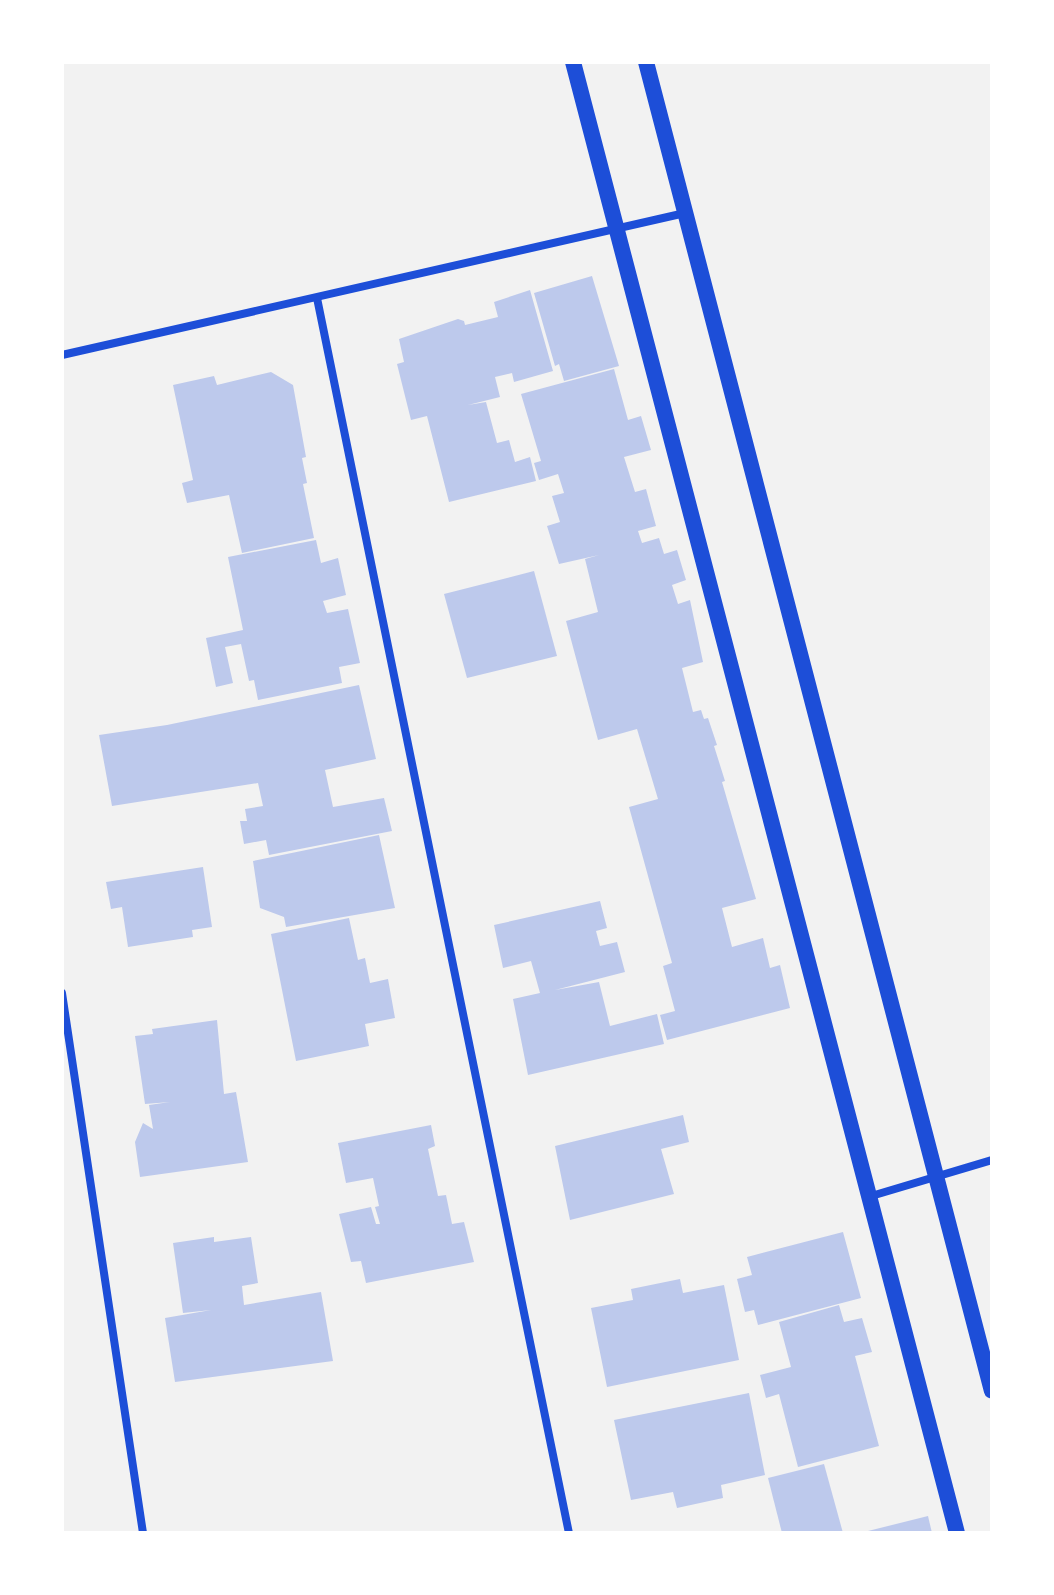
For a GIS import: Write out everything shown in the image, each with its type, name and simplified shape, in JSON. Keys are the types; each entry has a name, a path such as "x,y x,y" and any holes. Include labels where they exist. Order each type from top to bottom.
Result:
{"main road":[{"path":"573,62 867,1198 957,1533"},
{"path":"646,62 992,1391"}],"street":[{"path":"62,355 685,213"},
{"path":"317,298 569,1533"},
{"path":"62,993 143,1533"},
{"path":"867,1198 992,1160"}],"building":[{"path":"592,276 619,366 564,381 559,364 555,366 534,293"},
{"path":"530,290 553,371 514,382 512,373 495,377 500,397 468,405 486,402 497,443 509,440 515,462 530,457 536,481 449,502 427,416 411,420 397,364 404,362 399,339 458,319 465,325 498,317 494,302"},
{"path":"614,369 628,420 641,416 651,450 624,457 635,492 646,489 656,526 638,531 642,543 659,538 664,554 677,550 686,580 672,585 678,604 690,600 703,662 682,668 693,712 701,710 704,719 708,718 717,745 714,746 725,781 722,782 756,899 722,908 732,947 763,938 770,968 780,965 790,1008 667,1040 660,1015 675,1011 663,966 672,963 629,807 658,799 637,729 598,740 566,621 598,612 585,559 599,555 559,564 547,526 560,522 552,496 564,493 558,474 539,480 534,463 541,461 521,394"},
{"path":"271,372 293,385 306,457 302,458 307,483 303,484 314,538 242,553 229,495 187,503 182,483 193,480 173,385 214,376 217,385"},
{"path":"316,540 321,563 338,558 346,595 323,601 327,613 348,609 360,663 339,667 342,683 258,700 254,680 249,681 241,644 225,647 233,683 216,687 206,638 243,630 228,557"},
{"path":"534,571 557,656 467,678 444,594"},
{"path":"359,685 376,759 325,770 333,807 384,798 392,831 269,855 266,840 244,844 240,821 247,821 245,809 263,806 258,783 112,806 99,735 167,725"},
{"path":"379,835 395,908 286,927 284,917 260,908 253,861"},
{"path":"203,867 212,927 192,930 193,937 128,947 122,907 111,909 106,882"},
{"path":"600,901 607,928 596,931 600,946 617,942 625,972 555,990 599,982 610,1026 657,1014 664,1044 528,1075 513,999 540,993 531,961 503,968 494,925"},
{"path":"349,918 358,960 365,958 370,983 388,979 395,1018 365,1024 369,1046 296,1061 271,934"},
{"path":"217,1020 224,1094 236,1092 248,1162 140,1177 135,1142 143,1123 153,1129 149,1105 170,1102 145,1104 135,1036 153,1034 152,1029"},
{"path":"683,1115 689,1142 661,1149 674,1194 570,1220 555,1146"},
{"path":"431,1125 435,1146 428,1149 438,1196 446,1195 452,1224 464,1222 474,1262 366,1283 361,1261 351,1262 339,1214 371,1207 376,1224 380,1224 375,1207 379,1206 373,1178 346,1183 338,1143"},
{"path":"843,1232 861,1298 758,1325 754,1310 745,1312 737,1279 752,1275 747,1257"},
{"path":"214,1237 214,1242 251,1237 258,1283 242,1286 244,1305 321,1292 333,1361 175,1382 165,1318 211,1310 183,1313 173,1243"},
{"path":"680,1279 683,1293 724,1285 739,1360 607,1387 591,1308 633,1300 631,1289"},
{"path":"839,1305 844,1322 862,1318 872,1352 855,1356 879,1446 798,1467 779,1394 766,1398 760,1375 791,1367 779,1322"},
{"path":"749,1393 765,1475 721,1485 723,1498 677,1508 673,1492 631,1500 614,1420"},
{"path":"824,1464 843,1533 782,1533 768,1478"},
{"path":"928,1516 932,1533 864,1533 864,1532"}]}
